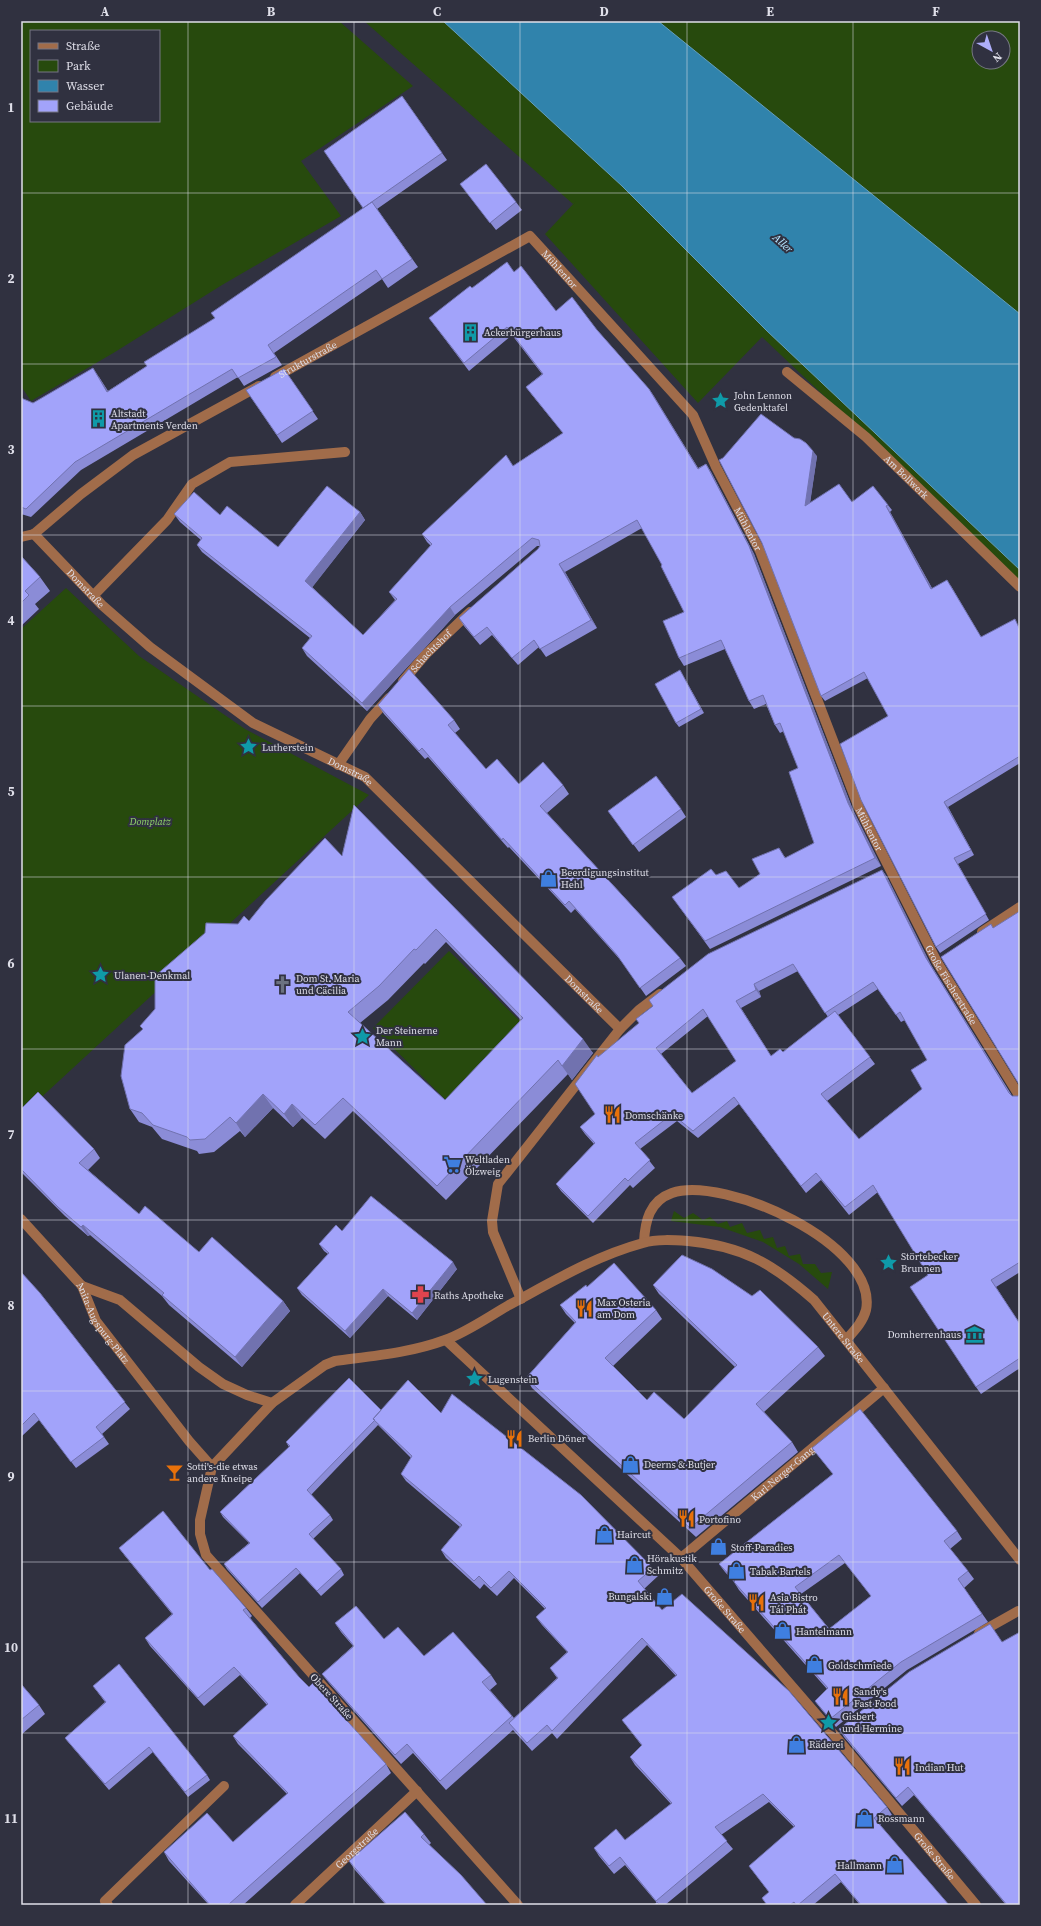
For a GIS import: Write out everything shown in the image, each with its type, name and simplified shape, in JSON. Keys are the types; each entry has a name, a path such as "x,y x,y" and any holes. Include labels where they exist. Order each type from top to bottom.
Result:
{"street":[{"name":"Strukturstraße","path":"34,534 81,494 133,455 530,236"},
{"name":"Mühlentor","path":"530,236 693,415 716,467 760,551 859,808 885,870"},
{"name":"Am Bollwerk","path":"787,372 866,437 1020,587"},
{"path":"93,596 167,520 192,484 230,462 345,452"},
{"path":"21,537 34,534"},
{"name":"Domstraße","path":"34,534 93,596 150,647 253,722 365,777 620,1029"},
{"name":"Schachtshof","path":"338,765 370,719 426,654 476,606"},
{"name":"Große Fischerstraße","path":"885,870 940,960 1020,1097"},
{"path":"975,937 1020,907"},
{"path":"212,1467 272,1403 325,1365 335,1361 412,1350 446,1340 520,1299 493,1232 492,1221 498,1184 620,1029 639,1010 668,988"},
{"path":"644,1242 645,1223 650,1211 660,1200 672,1193 694,1190 716,1193 756,1203 777,1211 827,1242 847,1259 858,1273 865,1290 866,1309 860,1323 846,1340"},
{"path":"21,1219 82,1286"},
{"name":"Untere Straße","path":"520,1299 596,1259 644,1242 671,1239 707,1242 742,1251 768,1263 790,1279 814,1300 1020,1560"},
{"name":"Anita-Augspurg-Platz","path":"82,1286 120,1300 199,1367 223,1384 247,1395 272,1403"},
{"name":"Anita-Augspurg-Platz","path":"82,1286 96,1322 190,1442 212,1467"},
{"name":"Große Straße","path":"446,1340 681,1558 838,1734 976,1905"},
{"name":"Karl-Nerger-Gang","path":"681,1558 884,1388"},
{"name":"Obere Straße","path":"212,1467 200,1520 200,1534 206,1555 518,1905"},
{"path":"969,1639 1018,1610"},
{"path":"108,1905 105,1901 224,1786"},
{"name":"Georgstraße","path":"295,1905 417,1791"}],"green space":[{"path":"21,21 339,21 413,86 301,161 341,216 222,285 115,352 31,401 21,386"},
{"path":"364,21 1020,21 1020,582 762,337 698,403 545,234 576,201 573,204"},
{"name":"Domplatz","path":"66,588 139,656 245,729 369,795 21,1116 21,629"},
{"path":"449,951 530,1031 454,1108 373,1028"},
{"path":"674,1211 684,1218 693,1213 703,1220 710,1217 718,1224 727,1221 730,1227 742,1223 747,1233 760,1230 764,1239 773,1237 777,1248 785,1246 789,1256 800,1254 803,1264 815,1264 821,1273 832,1272 828,1289 799,1264 763,1242 720,1227 671,1221"}],"water":[{"name":"Aller","path":"443,21 658,21 1020,314 1020,570 767,331 622,186"}],"building":[{"path":"402,96 442,153 363,208 324,151"},
{"path":"486,164 516,202 490,223 460,184"},
{"path":"372,202 412,259 382,279 376,270 268,345 276,357 238,378 232,369 75,462 26,509 21,507 21,398 33,403 93,368 107,392 147,366 144,362 215,318 211,313"},
{"path":"507,262 514,272 521,266 556,311 572,297 597,330 649,389 698,469 706,464 749,546 848,803 875,858 705,941 672,897 711,869 716,875 726,871 739,888 760,874 752,859 779,848 785,858 814,843 789,772 798,768 780,723 775,725 763,695 749,701 721,640 679,658 663,621 684,612 661,566 662,565 637,520 559,564 591,620 540,649 534,640 512,658 487,627 474,637 459,618 538,549 540,546 539,540 532,538 450,607 362,703 302,648 312,636 197,545 202,538 174,514 194,492 220,515 227,506 278,547 327,486 360,512 305,581 363,635 397,599 389,592 432,544 422,534 506,455 513,466 563,433 526,387 543,374 507,327 464,363 429,318 470,286 472,288"},
{"path":"284,369 313,411 277,435 246,390"},
{"path":"761,414 794,438 800,439 806,443 813,451 805,506 839,484 852,502 873,486 888,505 886,506 931,589 947,580 981,637 1015,619 1020,630 1020,756 944,802 971,850 954,858 986,914 936,947 861,800 840,744 888,716 864,672 821,696 762,543 719,460 723,458"},
{"path":"21,556 40,577 25,591 29,595 21,603"},
{"path":"409,669 454,720 448,725 486,769 497,759 519,784 543,762 563,785 540,806 680,958 640,988 617,955 569,901 565,905 503,838 502,840 422,748 419,751 378,705"},
{"path":"680,670 701,709 676,723 655,684"},
{"path":"656,776 681,809 633,845 608,811"},
{"path":"354,805 583,1039 562,1066 558,1060 437,1186 343,1098 315,1125 292,1104 284,1114 263,1094 236,1123 230,1117 205,1139 190,1140 187,1137 153,1125 142,1113 130,1109 121,1076 125,1045 143,1029 140,1026 155,1009 155,976 205,933 206,923 238,924 244,916 249,921 266,900 325,838 342,856","holes":["436,929 523,1018 445,1100 348,1012 379,986 414,949 416,950"]},
{"path":"882,870 926,958 1009,1093 1012,1096 1018,1096 1020,1094 1020,1262 991,1280 1020,1324 1020,1358 976,1387 910,1287 928,1275 873,1185 845,1207 816,1173 801,1186 734,1097 693,1131 672,1114 635,1143 650,1160 628,1181 625,1178 588,1216 556,1184 595,1143 580,1127 595,1114 575,1084 597,1055 598,1057 639,1023 636,1019 653,1006 649,1000 708,954","holes":["793,964 825,1013 873,982 896,1015 900,1012 927,1060 911,1070 922,1089 859,1139 821,1094 870,1057 835,1011 783,1052 780,1049 771,1056 736,1001 756,990 754,984","703,1009 736,1061 692,1093 656,1048"]},
{"path":"1020,911 1020,1086 941,957 991,924 993,928"},
{"path":"38,1092 94,1149 79,1163 139,1214 145,1206 199,1252 212,1237 283,1301 235,1357 162,1295 164,1293 83,1225 81,1227 58,1207 21,1169 21,1109"},
{"path":"371,1196 453,1262 412,1313 383,1289 345,1331 297,1288 329,1253 319,1244 336,1225 342,1231"},
{"path":"682,1255 712,1269 752,1296 760,1290 818,1347 756,1404 792,1442 690,1528 526,1378 576,1322 560,1305 586,1285 587,1287 614,1263 656,1310 605,1358 647,1400 654,1392 684,1419 737,1365 653,1285"},
{"path":"21,1272 40,1293 125,1402 96,1427 104,1437 71,1462 34,1413 21,1426"},
{"path":"349,1378 381,1410 373,1419 375,1420 307,1490 330,1515 309,1534 341,1569 317,1591 296,1568 258,1602 224,1564 250,1543 220,1512 290,1446 286,1442"},
{"path":"408,1380 441,1413 452,1394 581,1495 653,1568 638,1581 662,1610 682,1594 789,1691 887,1807 874,1818 949,1905 861,1905 835,1874 798,1905 794,1902 790,1905 767,1905 762,1898 769,1892 749,1866 795,1826 763,1794 715,1827 727,1841 656,1901 620,1857 609,1866 594,1848 616,1829 625,1840 672,1803 630,1757 642,1745 622,1720 677,1675 642,1638 552,1731 547,1725 527,1743 509,1723 558,1678 550,1668 568,1652 536,1617 546,1608 509,1571 491,1588 479,1576 474,1581 441,1550 462,1525 401,1474 412,1456 373,1419"},
{"path":"860,1409 957,1531 944,1541 968,1571 958,1579 982,1614 901,1662 830,1719 815,1701 828,1688 719,1564 833,1474 812,1448","holes":["839,1555 871,1596 829,1629 795,1587"]},
{"path":"163,1511 210,1570 212,1569 246,1608 243,1610 299,1677 309,1687 313,1683 386,1764 228,1905 210,1905 164,1852 207,1813 233,1842 288,1793 233,1736 268,1704 252,1686 234,1667 198,1698 145,1638 173,1614 119,1548"},
{"path":"356,1606 384,1639 398,1627 424,1656 453,1632 491,1675 482,1682 512,1716 440,1781 407,1744 395,1755 322,1674 354,1646 335,1623"},
{"path":"990,1624 1002,1642 1020,1632 1020,1905 1007,1905 908,1787 896,1798 839,1729 909,1672"},
{"path":"119,1664 207,1775 185,1792 149,1747 105,1784 65,1738 106,1702 93,1686"},
{"path":"21,1684 39,1705 21,1720"},
{"path":"405,1812 424,1834 421,1837 461,1875 487,1905 387,1905 349,1861"}],"place":[{"name":"Ackerbürgerhaus","path":"471,332"},
{"name":"John Lennon Gedenktafel","path":"721,401"},
{"name":"Altstadt Apartments Verden","path":"98,419"},
{"name":"Lutherstein","path":"249,747"},
{"name":"Beerdigungsinstitut Hehl","path":"548,878"},
{"name":"Ulanen-Denkmal","path":"101,975"},
{"name":"Dom St. Maria und Cäcilia","path":"283,984"},
{"name":"Der Steinerne Mann","path":"363,1036"},
{"name":"Domschänke","path":"612,1115"},
{"name":"Weltladen Ölzweig","path":"452,1165"},
{"name":"Störtebecker Brunnen","path":"888,1262"},
{"name":"Raths Apotheke","path":"421,1295"},
{"name":"Max Osteria am Dom","path":"584,1308"},
{"name":"Domherrenhaus","path":"974,1334"},
{"name":"Lugenstein","path":"475,1379"},
{"name":"Berlin Döner","path":"515,1438"},
{"name":"Deerns & Butjer","path":"631,1464"},
{"name":"Sotti's-die etwas andere Kneipe","path":"174,1472"},
{"name":"Portofino","path":"686,1519"},
{"name":"Haircut","path":"604,1534"},
{"name":"Stoff-Paradies","path":"718,1547"},
{"name":"Hörakustik Schmitz","path":"634,1564"},
{"name":"Tabak Bartels","path":"737,1571"},
{"name":"Bungalski","path":"665,1596"},
{"name":"Asia Bistro Tái Phát","path":"757,1603"},
{"name":"Hantelmann","path":"783,1631"},
{"name":"Goldschmiede","path":"815,1665"},
{"name":"Sandy's Fast Food","path":"841,1697"},
{"name":"Gisbert und Hermine","path":"829,1722"},
{"name":"Räderei","path":"796,1744"},
{"name":"Indian Hut","path":"902,1767"},
{"name":"Rossmann","path":"865,1818"},
{"name":"Hallmann","path":"895,1865"}]}
